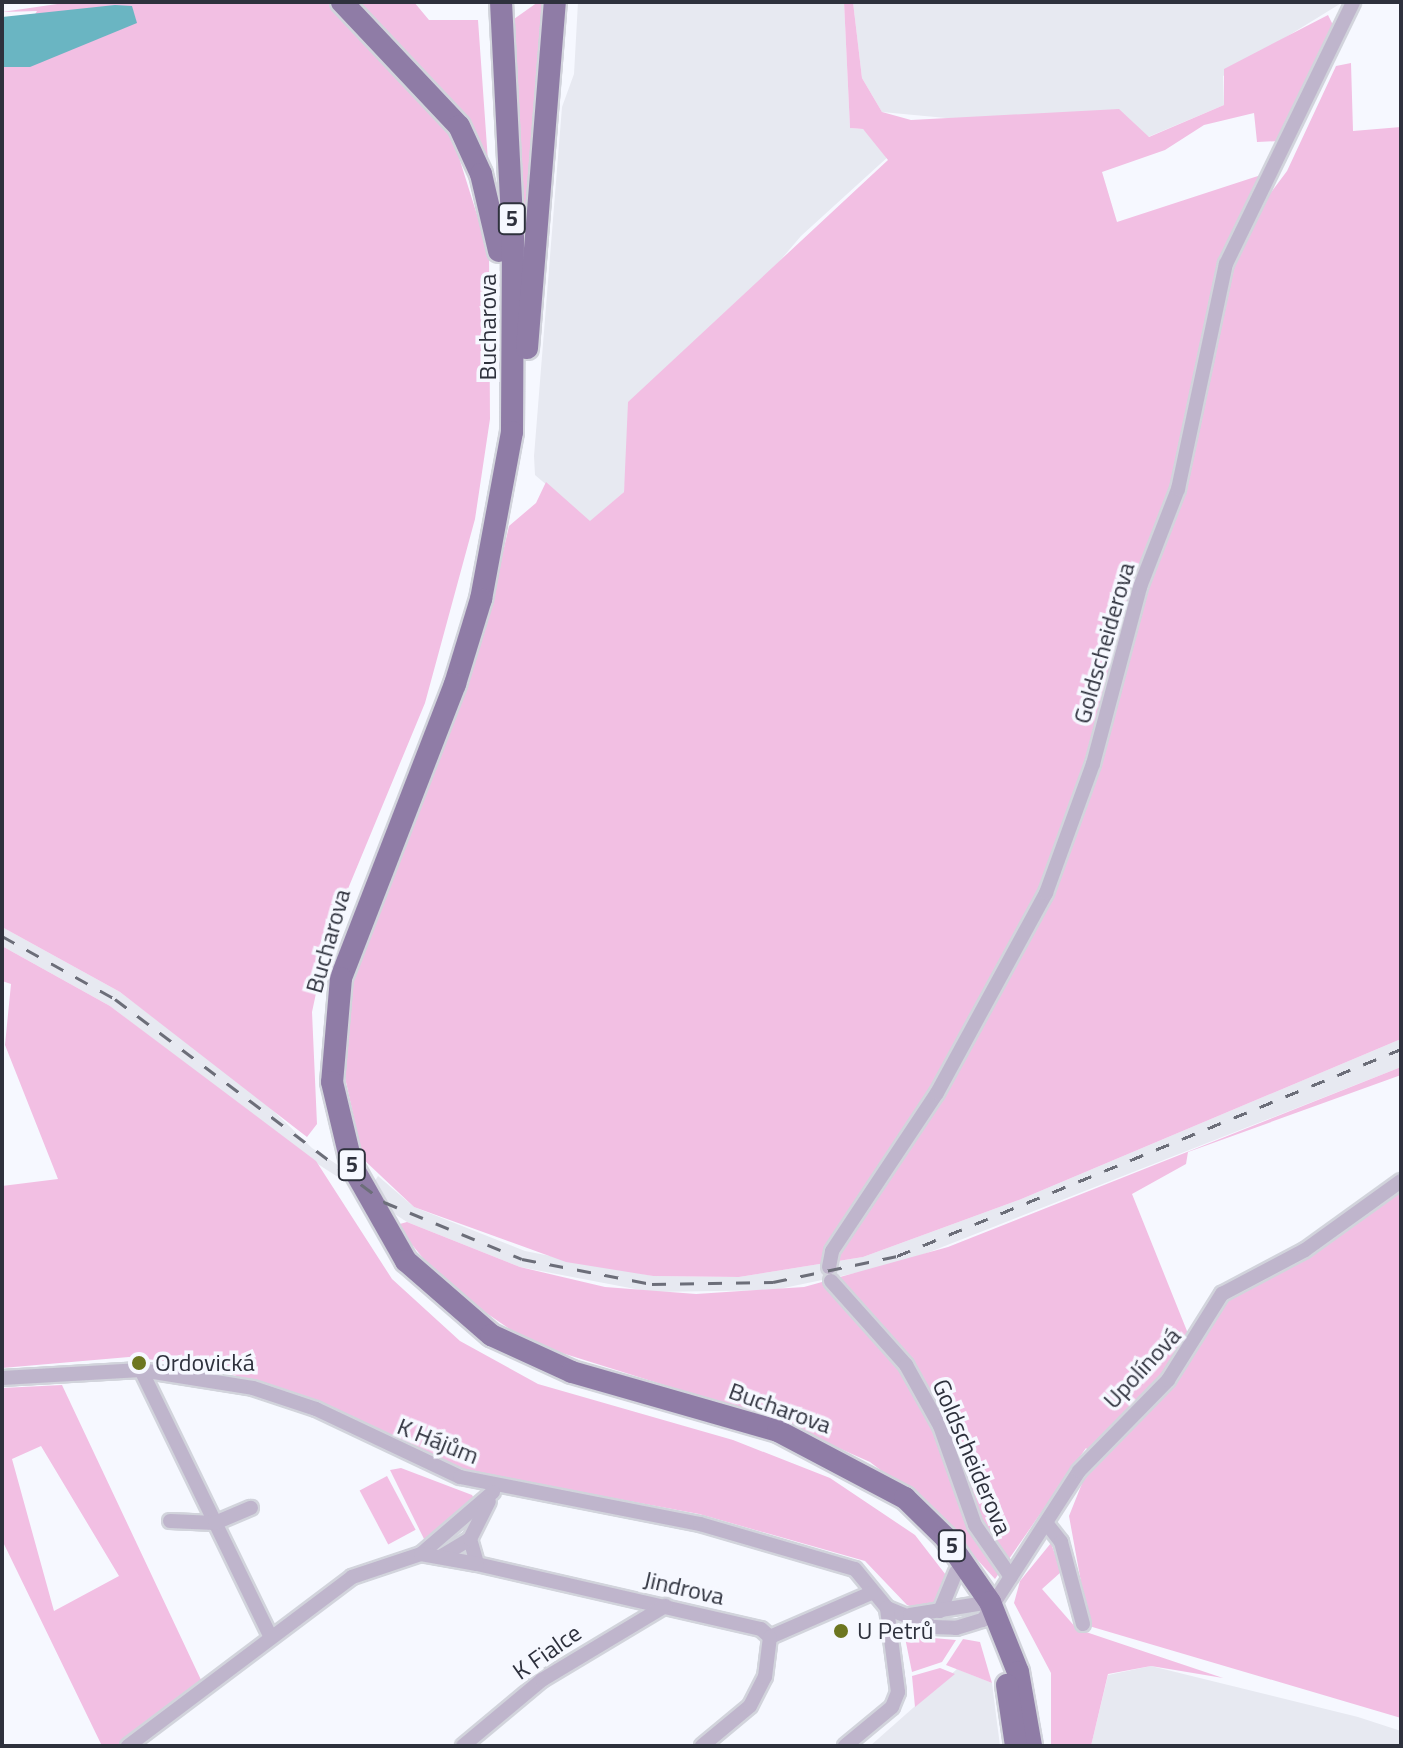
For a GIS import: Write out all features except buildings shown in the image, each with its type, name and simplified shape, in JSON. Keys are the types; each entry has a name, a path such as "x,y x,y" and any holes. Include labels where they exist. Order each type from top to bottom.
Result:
{"main road":[{"path":"342,2 459,126 481,174 499,251"},
{"name":"5","path":"488,2 497,36"},
{"name":"5","path":"497,36 501,2"},
{"path":"515,404 530,322 557,2"},
{"name":"Bucharova","path":"497,36 499,480"},
{"name":"Bucharova","path":"497,36 515,404 455,684 341,978 334,1097 362,1191 421,1278 480,1328 544,1362 745,1419 856,1466 926,1518 1018,1672 1031,1746"},
{"name":"Bucharova","path":"491,522 442,683 329,973 321,1093 351,1194 400,1272 492,1350 570,1384 820,1462 898,1509 956,1572 982,1608 1004,1671 1016,1746"}],"street":[{"name":"Goldscheiderova","path":"1011,1577 975,1525 913,1376 830,1274 832,1251 937,1093 1046,893 1178,489 1226,264 1353,2"},
{"name":"Upolínová","path":"982,1608 1011,1577 1103,1441 1200,1339 1222,1294 1305,1250 1401,1181"},
{"path":"141,1370 270,1636"},
{"name":"K Hájům","path":"2,1378 141,1370 253,1388 316,1409 460,1477 494,1489 779,1544 855,1569 871,1593 887,1608"},
{"path":"440,1557 470,1539 494,1489"},
{"name":"Jindrova","path":"128,1746 352,1577 421,1554 494,1489"},
{"path":"170,1521 215,1523 251,1508"},
{"path":"1047,1524 1061,1542 1083,1624"},
{"path":"470,1539 477,1564"},
{"name":"Jindrova","path":"421,1554 665,1606 770,1637"},
{"path":"939,1612 949,1602 956,1572"},
{"path":"702,1746 750,1706 765,1677 770,1637 871,1593"},
{"name":"K Fialce","path":"463,1746 542,1680 665,1606"},
{"path":"845,1746 892,1707 898,1692 887,1608 946,1629 982,1608"},
{"path":"906,1615 982,1608"}],"shaded area":[{"path":"71,2 329,2 451,132 489,253 490,419 475,519 425,703 328,937 312,1012 317,1124 307,1137 120,992 2,927 2,67 37,11 2,12"},
{"path":"353,2 414,2 429,20 478,20 488,161 452,103"},
{"path":"538,2 546,2 525,312 510,35 514,19"},
{"path":"578,2 844,2 850,128 863,129 890,155 801,236 630,437 624,492 590,522 535,475 534,456 562,107 574,74"},
{"path":"844,2 853,2 862,78 882,112 911,120 1119,109 1149,137 1224,105 1224,69 1328,15 1333,25 1279,141 1257,142 1254,113 1204,125 1165,150 1102,172 1117,222 1261,175 1222,262 1216,301 1251,219 1287,171 1336,66 1351,63 1353,131 1401,127 1401,1039 1019,1200 863,1257 739,1277 653,1276 566,1262 414,1207 363,1159 344,1073 353,979 488,617 509,526 536,503 546,482 590,521 624,492 628,402 888,160 863,129 850,128"},
{"path":"853,2 1343,2 1223,76 1224,105 1148,137 882,112 862,78"},
{"path":"2,927 120,992 258,1096 312,1148 371,1187 378,1176 414,1207 525,1251 653,1276 739,1277 863,1257 1019,1200 1401,1039 1401,1067 899,1264 774,1290 651,1292 520,1267 407,1222 307,1157 110,1006 2,946"},
{"path":"2,946 110,1006 316,1161 392,1279 460,1341 538,1384 733,1440 830,1478 915,1535 949,1579 944,1601 922,1610 907,1605 865,1561 699,1514 462,1470 340,1411 207,1366 129,1357 2,1368 2,1186 58,1179 5,1045 11,984 2,981"},
{"path":"1401,1067 1401,1075 1188,1152 1186,1164 1132,1194 1191,1341 1219,1291 1310,1242 1401,1175 1401,1718 1089,1626 1069,1516 1093,1456 1086,1448 995,1579 929,1507 870,1462 773,1419 530,1343 444,1284 396,1225 407,1222 520,1267 605,1287 696,1294 804,1287 948,1247"},
{"path":"62,1385 202,1682 119,1746 102,1746 2,1540 2,1388","holes":["41,1446 119,1576 54,1611 12,1459"]},
{"path":"401,1468 472,1495 475,1500 426,1543 390,1470"},
{"path":"387,1476 416,1530 388,1544 360,1491"},
{"path":"1051,1543 1061,1572 1042,1589 1077,1629 1223,1678 1151,1666 1108,1674 1091,1746 1051,1746 1051,1673 1014,1603 1020,1581"},
{"path":"903,1628 933,1638 956,1640 942,1662 912,1672"},
{"path":"963,1639 980,1642 992,1683 946,1665"},
{"path":"1151,1666 1358,1717 1401,1731 1401,1746 1091,1746 1108,1675"},
{"path":"940,1668 955,1674 915,1707 912,1676"},
{"path":"957,1669 992,1683 1000,1746 870,1746"}],"water":[{"path":"115,5 132,6 137,23 30,67 2,67 2,17"}],"railway":[{"path":"2,936 115,999 384,1202 522,1259 652,1284 773,1282 897,1256 1401,1049"}],"place":[{"name":"Ordovická","path":"139,1363"},
{"name":"U Petrů","path":"841,1631"}]}
